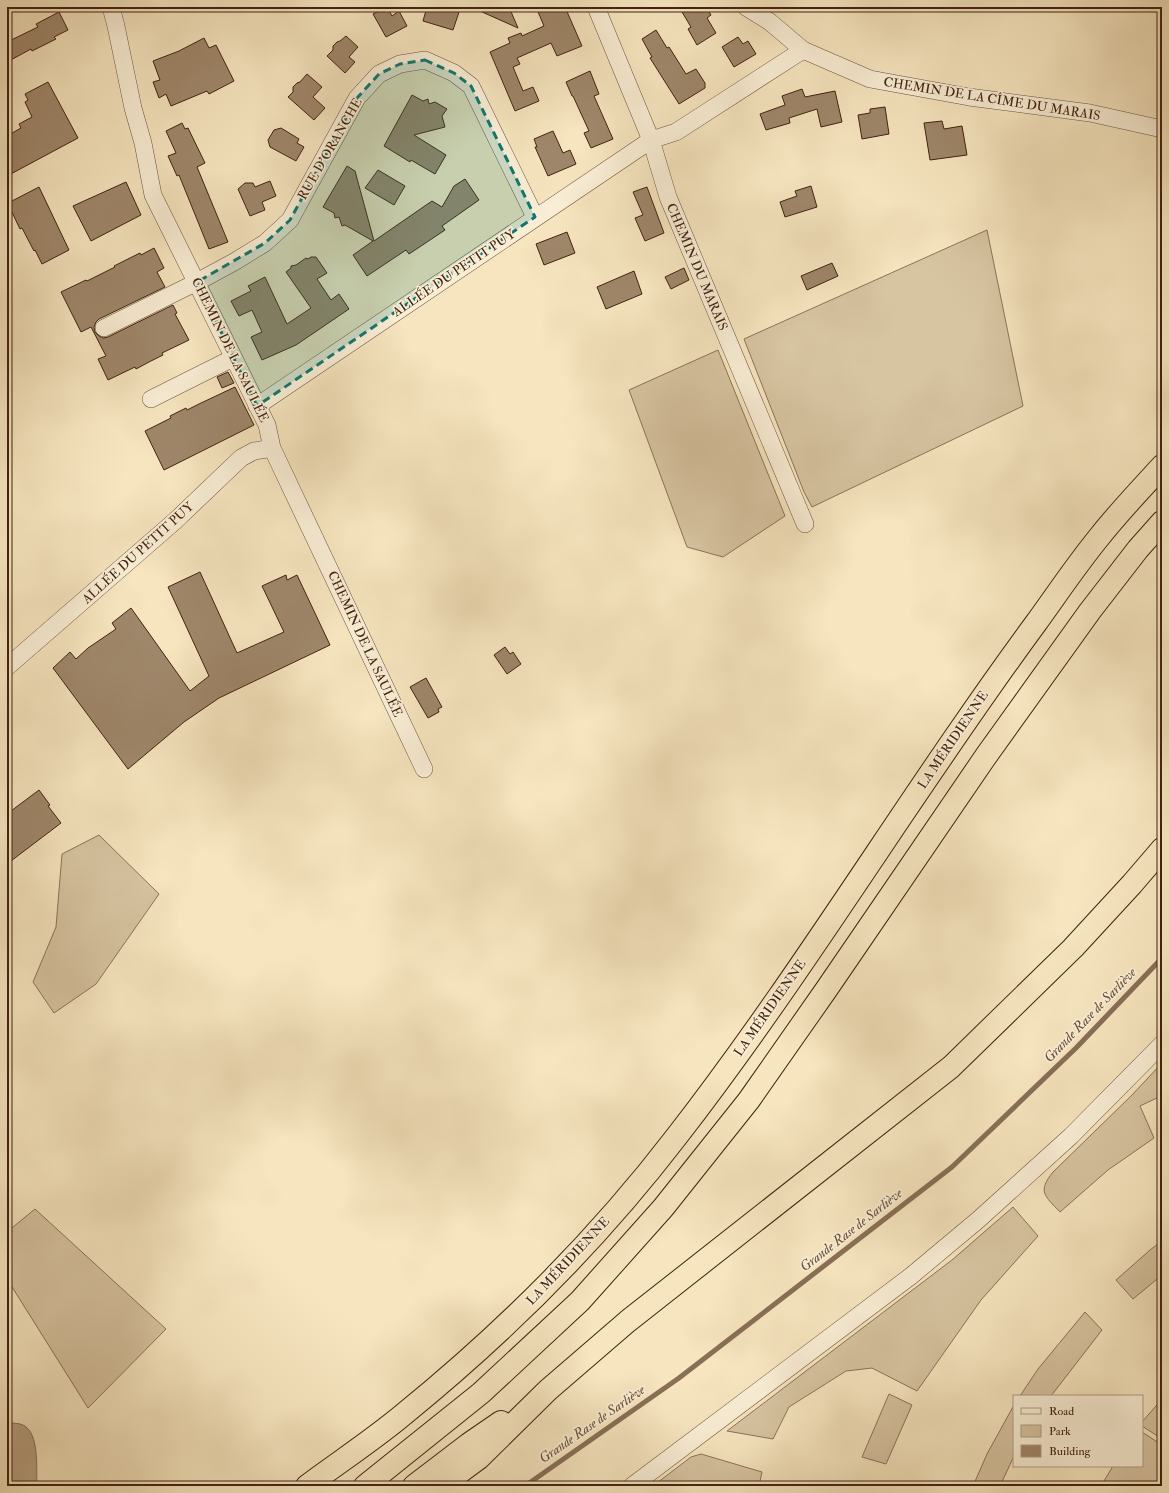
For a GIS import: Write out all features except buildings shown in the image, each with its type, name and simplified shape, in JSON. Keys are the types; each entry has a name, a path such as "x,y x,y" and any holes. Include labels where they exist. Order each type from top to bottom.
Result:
{"highway":[{"name":"LA MÉRIDIENNE","path":"307,1486 401,1417 462,1365 521,1311 591,1238 641,1181 676,1138 796,970 985,692 1100,536 1162,466"},
{"path":"365,1486 487,1388 580,1300 663,1208 749,1100 986,756 1090,611 1138,549 1162,522"},
{"path":"441,1486 479,1458 548,1390 628,1321 951,1067 1073,948 1162,849"},
{"path":"414,1486 469,1444 548,1390"}],"street":[{"name":"CHEMIN DE LA SAULÉE","path":"111,7 133,108 143,143 153,194 267,426 272,448 424,769"},
{"name":"CHEMIN DU MARAIS","path":"596,7 651,140 668,197 805,524"},
{"name":"CHEMIN DE LA CÎME DU MARAIS","path":"746,7 770,22 803,50 870,79 969,97 1090,113 1162,129"},
{"path":"651,140 676,132 803,50"},
{"name":"RUE D'ORANCHE","path":"104,328 197,282 265,243 290,220 357,98 379,74 400,64 425,60 454,73 471,86 536,217"},
{"name":"ALLÉE DU PETIT PUY","path":"256,406 651,140"},
{"path":"151,399 233,358"},
{"name":"ALLÉE DU PETIT PUY","path":"7,667 175,521 241,458 254,452 272,448"},
{"path":"632,1486 911,1276 972,1225 1071,1136 1162,1044"}],"highlighted area":[{"path":"425,60 454,73 471,86 535,217 257,406 197,282 265,243 290,220 357,98 379,74 400,64"}],"green space":[{"path":"987,230 1023,406 812,507 804,492 744,339"},
{"path":"718,350 785,516 723,557 687,547 629,390"},
{"path":"99,835 159,894 96,984 54,1013 33,982 56,927 62,854"},
{"path":"1162,1063 1162,1094 1140,1106 1154,1138 1108,1170 1060,1212 1050,1202 1045,1194 1045,1184 1048,1179 1053,1172 1131,1096"},
{"path":"1013,1207 1038,1236 981,1300 917,1391 872,1368 846,1371 789,1407 773,1439 727,1431 952,1260"},
{"path":"35,1209 166,1329 88,1408 7,1279 7,1232"},
{"path":"1162,1241 1162,1275 1133,1299 1116,1280"},
{"path":"1085,1312 1102,1330 1052,1395 1021,1395 1038,1369"},
{"path":"889,1394 912,1405 886,1464 862,1457"},
{"path":"1162,1399 1162,1439 1143,1427 1143,1421"},
{"path":"1013,1407 1013,1458 1000,1486 973,1486 987,1454"},
{"path":"1143,1433 1162,1445 1162,1486 1101,1486 1112,1467 1143,1467"},
{"path":"701,1454 762,1472 759,1486 718,1486 702,1482 695,1486 653,1486 691,1457"}],"shaded area":[{"path":"7,1423 17,1423 23,1425 28,1429 32,1436 35,1444 37,1462 37,1486 7,1486"}],"waterway":[{"name":"Grande Rase de Sarliève","path":"525,1486 679,1378 952,1167 1076,1048 1162,958"}]}
